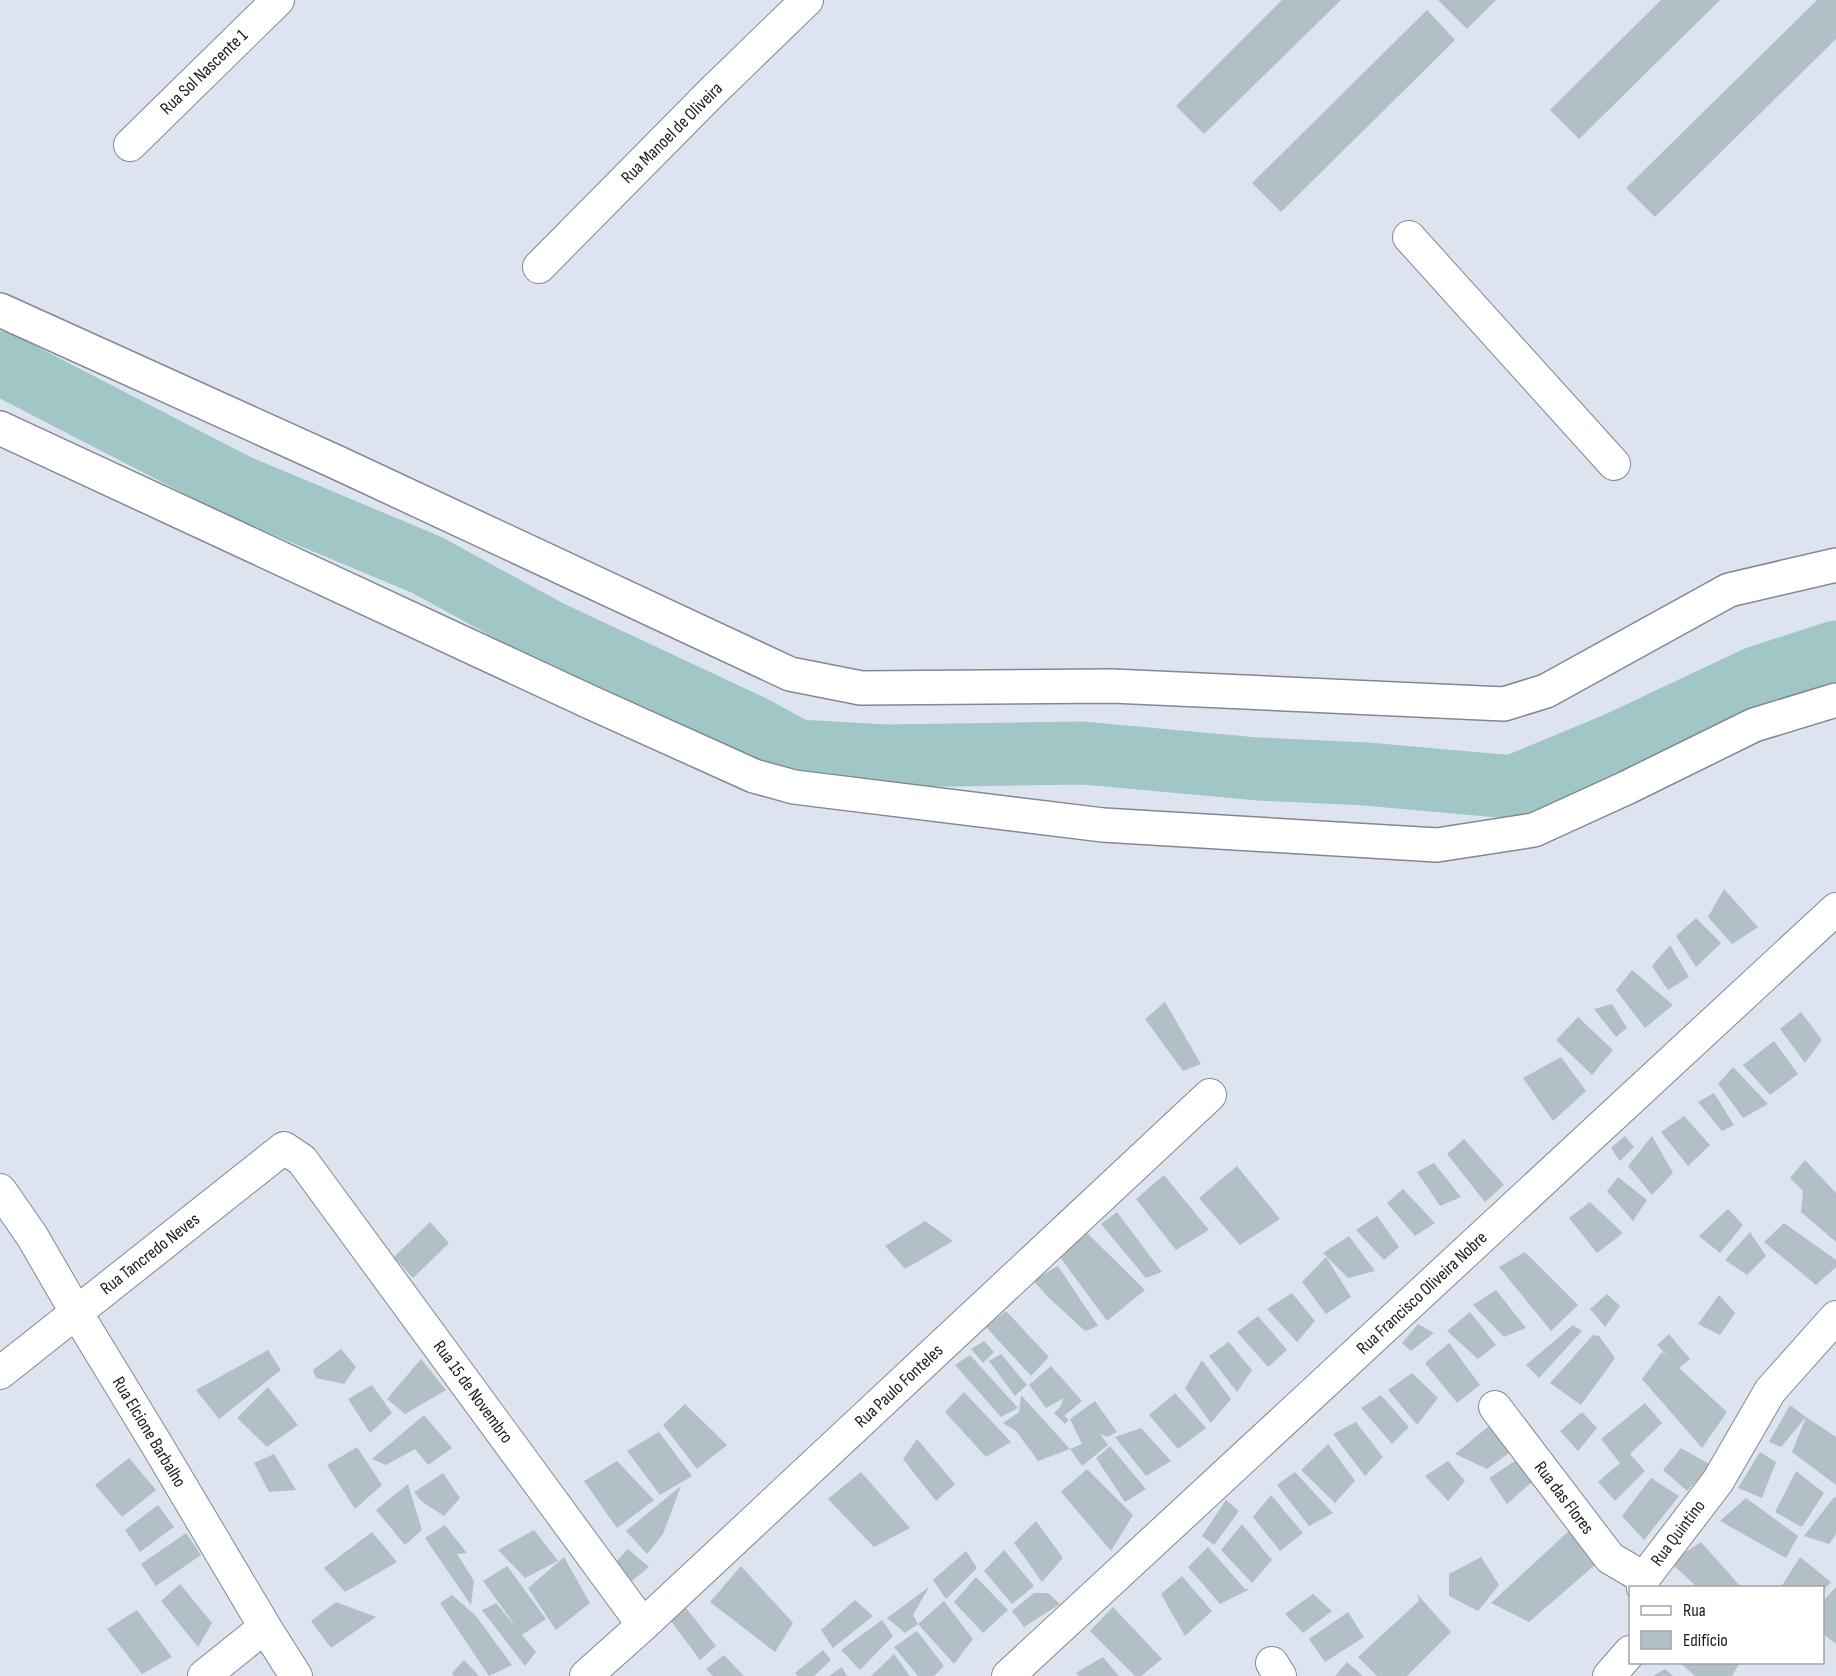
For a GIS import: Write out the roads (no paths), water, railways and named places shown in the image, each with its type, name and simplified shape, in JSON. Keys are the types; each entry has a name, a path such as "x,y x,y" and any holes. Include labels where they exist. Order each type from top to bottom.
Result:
{"street":[{"name":"Rua Sol Nascente 1","path":"130,145 278,0"},
{"name":"Rua Manoel de Oliveira","path":"539,267 713,91 807,0"},
{"path":"1409,237 1614,464"},
{"path":"0,310 336,462 790,674 861,688 1112,686 1504,704 1546,691 1729,590 1836,565"},
{"path":"0,428 592,703 754,776 794,787 1103,825 1437,845 1534,830 1754,725 1836,700"},
{"name":"Rua Francisco Oliveira Nobre","path":"1008,1676 1836,909"},
{"name":"Rua Paulo Fonteles","path":"585,1676 643,1625 1210,1095"},
{"name":"Rua Tancredo Neves","path":"0,1373 284,1148 302,1160"},
{"name":"Rua 15 de Novembro","path":"302,1160 643,1625"},
{"name":"Rua Elcione Barbalho","path":"0,1190 32,1236 296,1676"},
{"name":"Rua Quintino","path":"1644,1583 1718,1481 1770,1391 1836,1317"},
{"name":"Rua das Flores","path":"1495,1407 1610,1558 1644,1583"},
{"path":"204,1676 265,1627"},
{"path":"1609,1676 1629,1653"}],"waterway":[{"path":"0,363 236,485 427,565 548,631 751,726 797,751 886,756 1083,753 1258,769 1366,774 1512,787 1614,745 1756,678 1836,652"}]}
